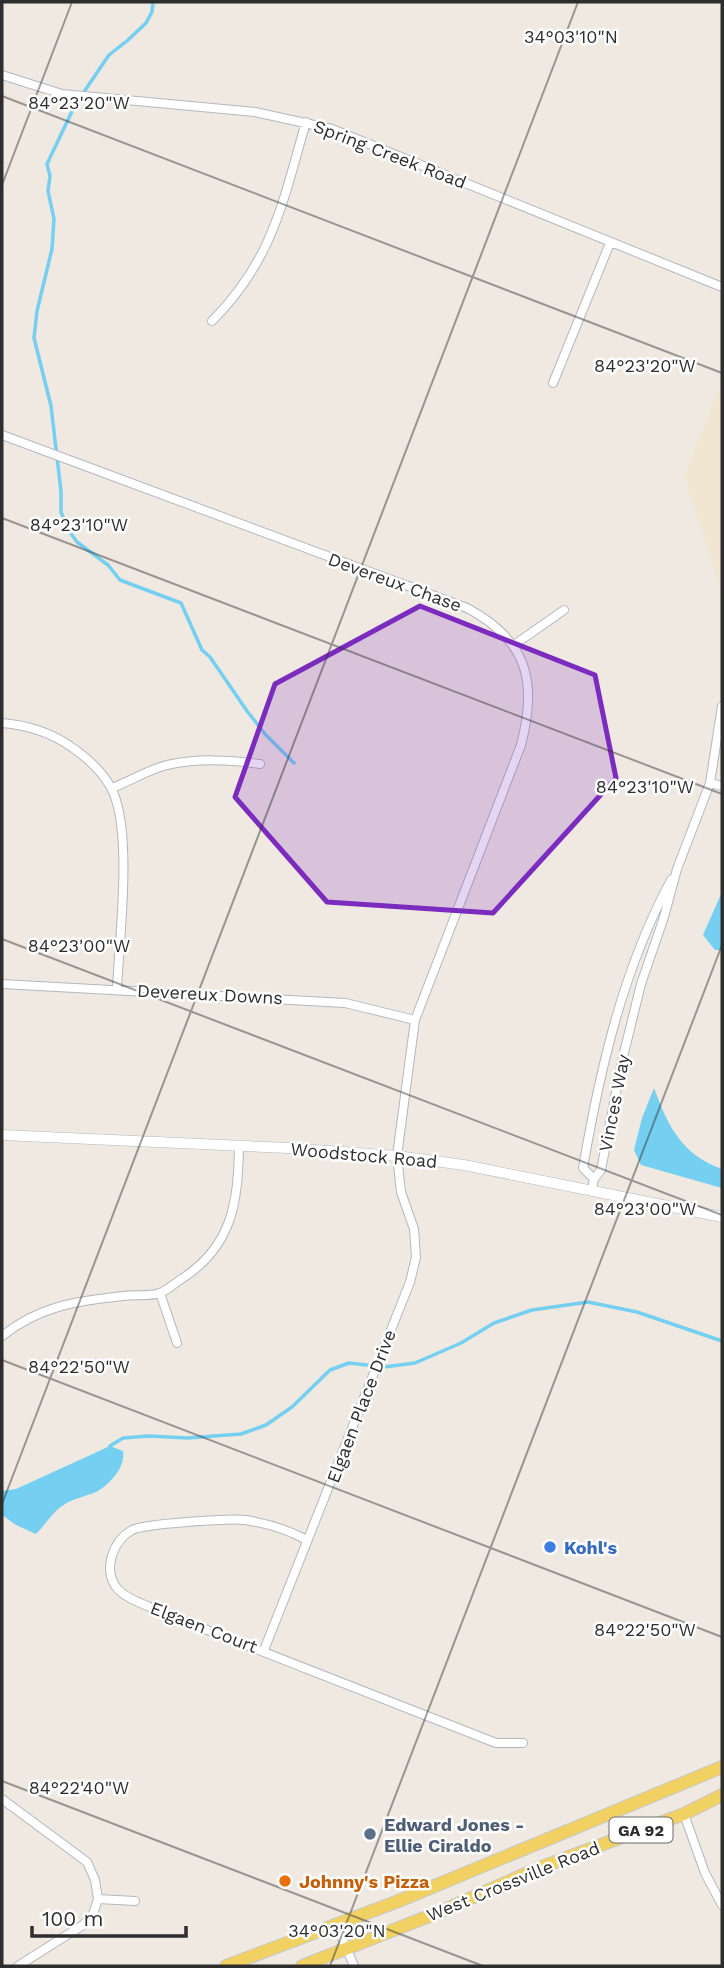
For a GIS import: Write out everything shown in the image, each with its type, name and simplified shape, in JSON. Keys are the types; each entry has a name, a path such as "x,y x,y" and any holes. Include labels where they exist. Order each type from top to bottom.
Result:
{"main road":[{"name":"West Crossville Road","path":"226,1966 722,1767"},
{"name":"West Crossville Road","path":"302,1966 442,1911 539,1868 684,1814 722,1795"}],"street":[{"name":"Spring Creek Road","path":"2,75 62,94 255,112 306,122 358,138 722,287"},
{"path":"212,321 243,287 267,247 278,219 306,122"},
{"path":"553,383 610,243"},
{"name":"Devereux Chase","path":"2,435 467,608 514,645 524,667 529,693 529,715 524,735 415,1020 397,1156"},
{"path":"514,645 564,610"},
{"name":"Vinces Way","path":"677,869 645,930 619,1006 601,1076 583,1168 593,1184 601,1170 622,1061 641,984 664,918 677,869 710,783 722,706"},
{"path":"2,723 32,729 64,742 86,757 112,788 122,826 124,851 117,989"},
{"path":"112,788 155,769 178,764 230,761 260,764"},
{"path":"710,783 722,786"},
{"name":"Devereux Downs","path":"2,984 345,1003 415,1020"},
{"name":"Woodstock Road","path":"2,1135 397,1156 593,1184 722,1217"},
{"path":"2,1336 14,1326 49,1308 71,1302 160,1293 192,1272 219,1244 231,1220 238,1178 239,1146"},
{"name":"Elgaen Place Drive","path":"264,1650 410,1282 416,1257 414,1229 401,1192 397,1156"},
{"path":"160,1293 177,1343"},
{"name":"Elgaen Court","path":"307,1540 267,1525 243,1520 158,1525 132,1530 118,1543 111,1555 111,1570 117,1587 132,1598 496,1743 523,1742"},
{"path":"2,1799 87,1862 95,1880 98,1899 93,1914 83,1925 18,1966"},
{"path":"684,1814 705,1873 722,1905"},
{"path":"98,1899 135,1901"},
{"path":"336,1924 354,1966"}],"highlighted area":[{"path":"420,606 595,675 616,778 493,913 327,902 235,797 275,684"}],"shaded area":[{"path":"722,381 722,591 684,476"}],"water":[{"path":"722,892 722,950 715,950 703,935"},
{"path":"654,1088 678,1138 696,1156 722,1169 722,1188 641,1165 634,1150 642,1118"},
{"path":"110,1446 123,1451 120,1468 112,1479 98,1491 62,1506 36,1534 2,1515 2,1491 16,1489"}],"waterway":[{"path":"153,2 152,12 146,23 109,55 75,105 47,164 50,176 48,191 54,219 52,249 37,311 34,338 51,406 61,512 77,542 108,565 120,580 181,603 202,650 210,657 265,734 294,763"},
{"path":"110,1446 123,1438 187,1438 241,1434 266,1425 292,1407 330,1370 349,1363 384,1367 415,1363 461,1343 494,1323 532,1310 588,1302 637,1312 722,1341"}],"place":[{"name":"Kohl's","path":"550,1547"},
{"name":"Edward Jones - Ellie Ciraldo","path":"370,1834"},
{"name":"Johnny's Pizza","path":"285,1881"}]}
